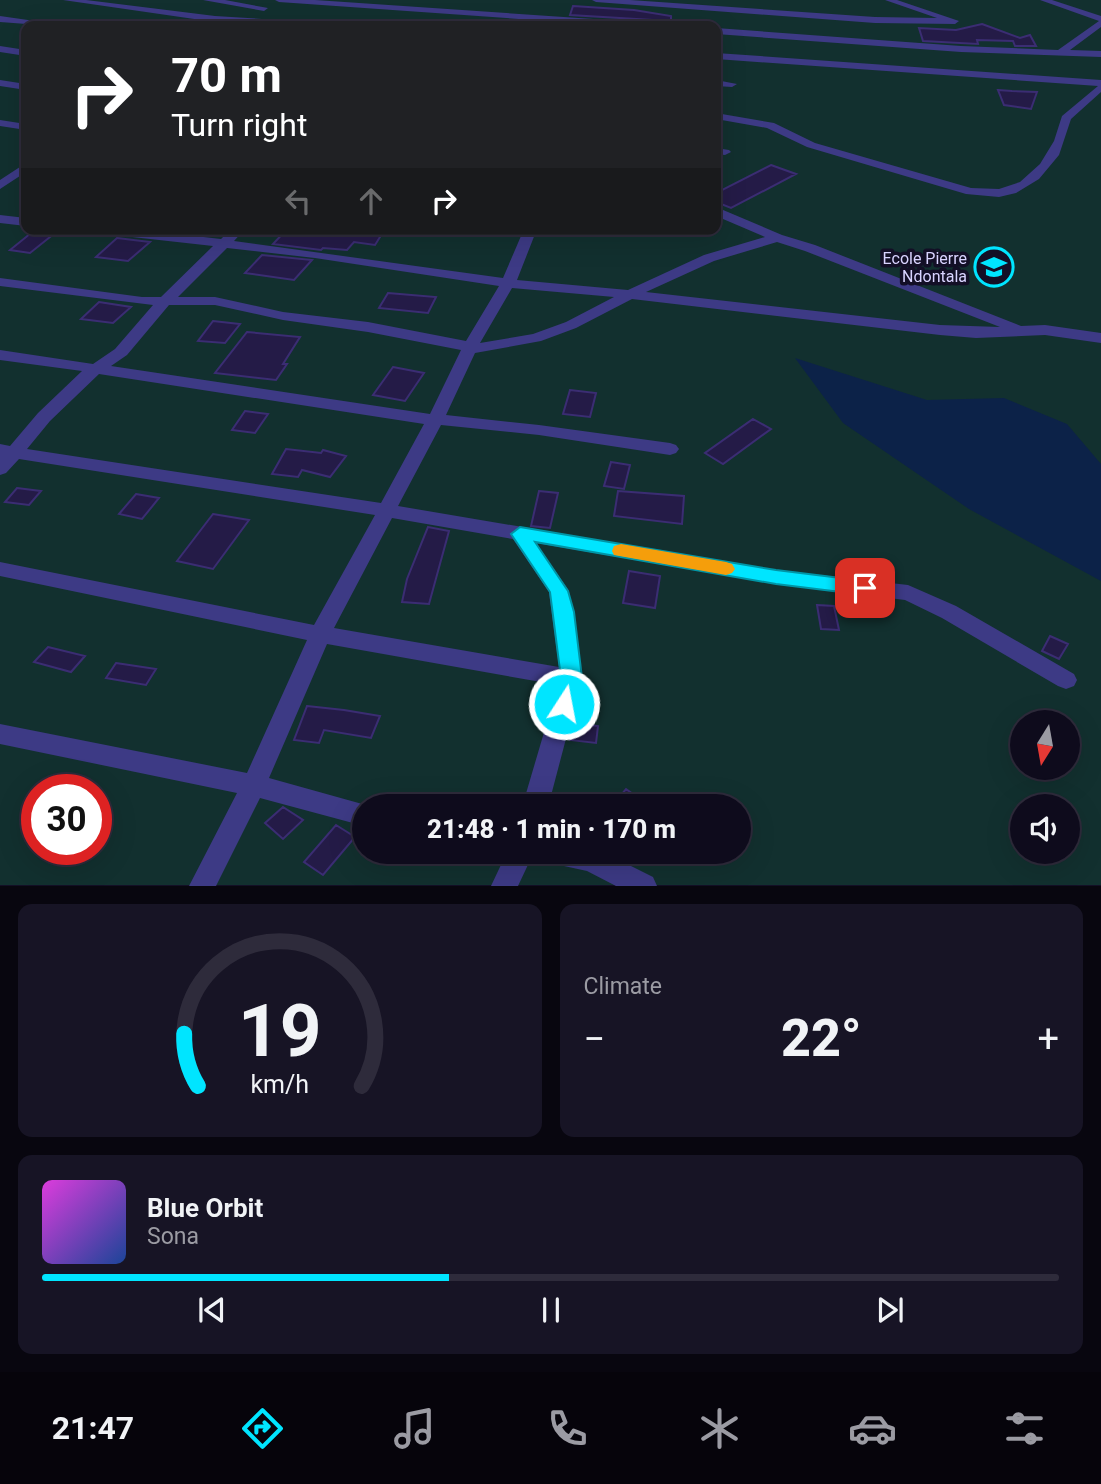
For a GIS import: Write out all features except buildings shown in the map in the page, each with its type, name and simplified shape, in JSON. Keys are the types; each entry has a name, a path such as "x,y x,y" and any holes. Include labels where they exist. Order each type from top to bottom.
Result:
{"street":[{"path":"67,0 226,21"},
{"path":"207,0 264,8"},
{"path":"244,21 278,0 573,21"},
{"path":"436,21 461,0"},
{"path":"596,0 900,21 955,21 889,0"},
{"path":"1044,0 1101,21"},
{"path":"638,21 649,2"},
{"path":"710,8 711,21"},
{"path":"0,19 21,22"},
{"path":"1061,52 1101,21"},
{"path":"721,31 961,49 1101,54"},
{"path":"0,50 21,52"},
{"path":"1061,52 1101,64"},
{"path":"721,56 1101,85"},
{"path":"0,83 21,85"},
{"path":"721,83 732,84"},
{"path":"721,117 770,125 811,145 970,191 993,195 1016,188 1041,173 1060,140 1066,118 1085,106 1101,85"},
{"path":"0,123 21,126"},
{"path":"0,168 21,169"},
{"path":"0,185 21,171"},
{"path":"721,214 777,238 810,248 1019,329"},
{"path":"0,219 21,221"},
{"path":"152,235 508,283 630,293 719,306 802,312 940,330 976,333 1019,329 1101,338"},
{"path":"0,469 8,451 95,368 121,352 165,301 233,235"},
{"path":"202,886 254,786 320,634 435,420 477,333 508,283 528,235"},
{"path":"0,282 118,298 215,301 284,316 368,327 460,344 470,349 536,338 571,325 630,293 709,258 777,238"},
{"path":"0,355 435,420 539,430 670,449"},
{"path":"8,451 385,510 776,577 908,593 949,612 1066,680"},
{"path":"520,534 559,591 571,678 539,794"},
{"path":"0,569 320,634 571,678"},
{"path":"0,734 254,786 352,811"},
{"path":"505,886 515,864"},
{"path":"600,864 644,886"}],"green space":[{"path":"0,0 1101,0 1101,885 0,885"}],"water":[{"path":"795,358 927,400 1004,398 1067,424 1101,464 1101,581 969,509 843,423"}],"slow traffic":[{"path":"621,551 726,569"}],"place":[{"name":"Ecole Pierre Ndontala","path":"994,267"}],"route":[{"path":"564,704 571,678 559,591 520,534 776,577 865,588"}]}
